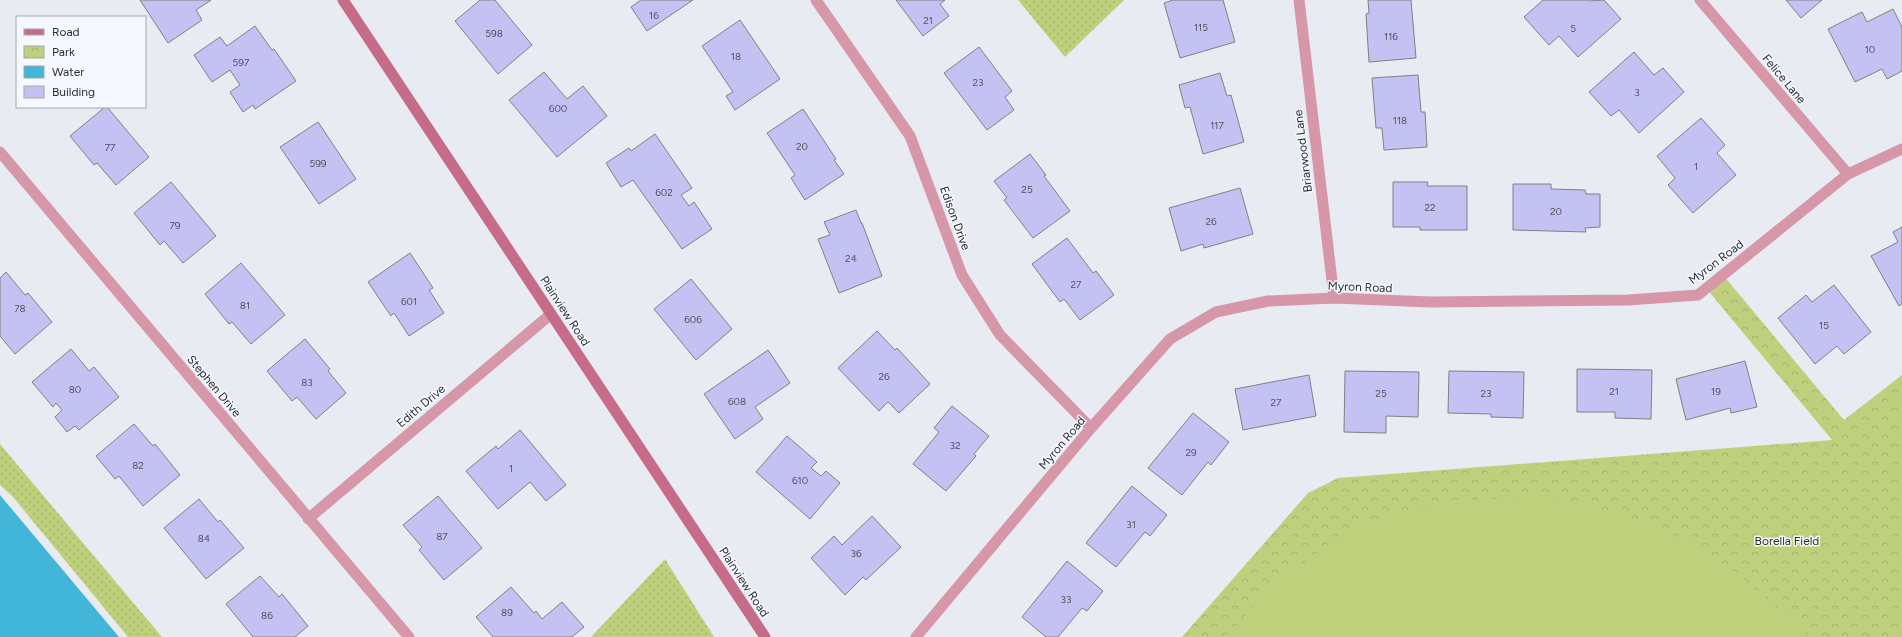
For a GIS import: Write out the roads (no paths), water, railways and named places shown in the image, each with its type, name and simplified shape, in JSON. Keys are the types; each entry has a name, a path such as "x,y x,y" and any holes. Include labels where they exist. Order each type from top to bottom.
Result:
{"main road":[{"name":"Plainview Road","path":"343,0 765,637"}],"street":[{"name":"Edison Drive","path":"816,0 910,136 962,275 1000,335 1091,428"},
{"name":"Briarwood Lane","path":"1299,0 1334,298"},
{"name":"Felice Lane","path":"1700,0 1848,174"},
{"name":"Myron Road","path":"916,637 1091,428 1170,340 1216,312 1268,301 1334,298 1454,302 1628,300 1698,295 1848,174 1902,150"},
{"name":"Stephen Drive","path":"0,152 409,637"},
{"name":"Edith Drive","path":"308,519 551,314"}],"water":[{"path":"0,495 5,501 119,637 0,637"}],"park label":[{"name":"Borella Field","path":"1787,541"}]}
